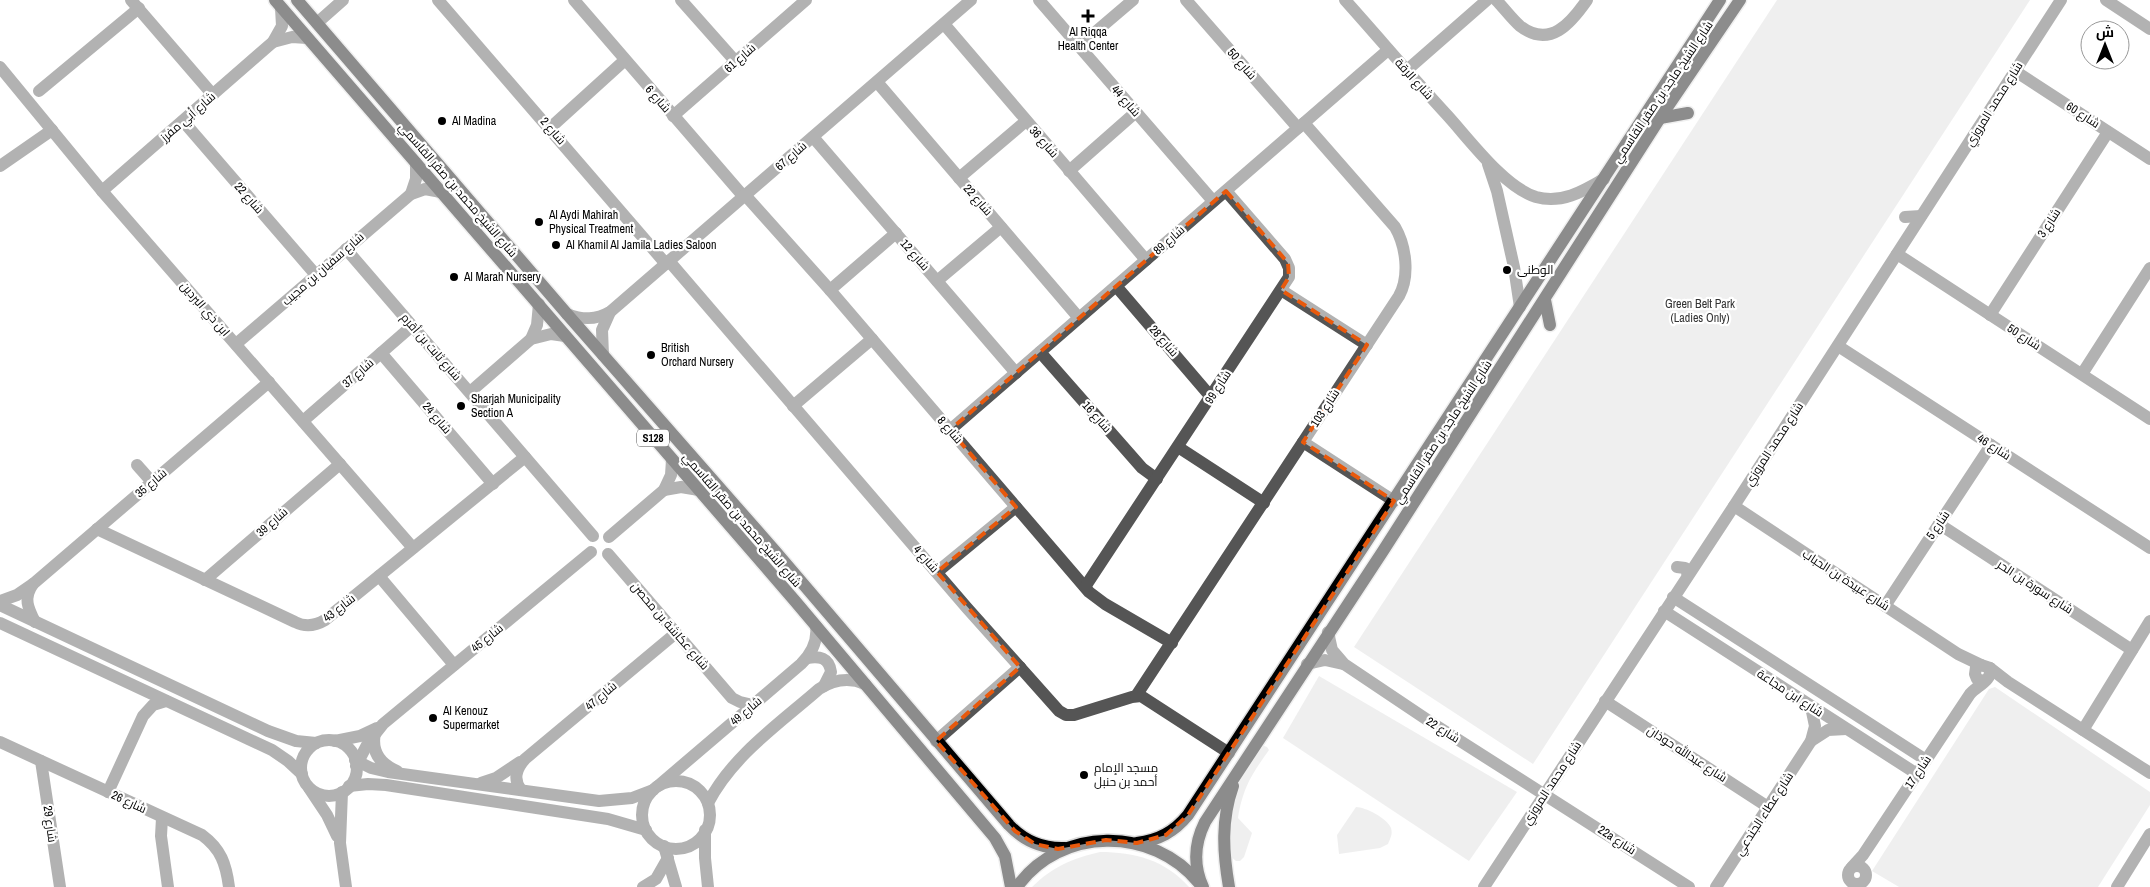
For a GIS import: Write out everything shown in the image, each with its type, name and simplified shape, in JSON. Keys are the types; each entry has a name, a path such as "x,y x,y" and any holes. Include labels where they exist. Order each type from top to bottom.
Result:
{"main road":[{"name":"شارع الشيخ محمد بن صقر القاسمي","path":"297,0 814,597 936,741 1021,836 1042,846 1065,848"},
{"name":"شارع الشيخ ماجد بن صقر القاسمي","path":"1137,843 1166,835 1182,823 1720,0"},
{"name":"شارع الشيخ ماجد بن صقر القاسمي","path":"1203,887 1196,861 1200,832 1240,767 1383,551 1545,300 1660,118 1740,0"},
{"name":"شارع الشيخ محمد بن صقر القاسمي","path":"278,4 795,601 995,838 1007,861 1011,887"},
{"path":"1687,80 1687,69 1696,52 1694,48 1688,49"},
{"path":"1660,118 1688,113"},
{"path":"1545,300 1550,326"},
{"path":"1383,551 1376,548 1374,543 1391,512 1394,501"},
{"path":"795,601 810,611 816,606 814,597"},
{"path":"1229,887 1224,854 1224,824 1230,795 1240,767"},
{"path":"1017,887 1034,868 1065,848 1091,841 1106,840 1137,843 1166,855 1187,870 1203,887"}],"street":[{"path":"317,23 343,0"},
{"name":"شارع 2","path":"438,0 667,263"},
{"name":"شارع 6","path":"574,0 744,196"},
{"path":"681,0 736,62"},
{"name":"شارع 67","path":"568,314 575,317 592,318 610,312 971,0"},
{"name":"شارع 44","path":"1040,0 1213,202"},
{"path":"1079,46 1133,0"},
{"name":"شارع 50","path":"1186,0 1301,125"},
{"path":"1407,70 1487,0"},
{"path":"1496,0 1523,28 1534,33 1545,34 1557,32 1568,26 1587,0"},
{"name":"شارع محمد المروزي","path":"1487,886 1605,701 1734,506 2061,0"},
{"path":"2106,0 2150,29"},
{"name":"شارع الرقة","path":"1347,1 1388,50 1484,157 1516,188 1544,199 1568,197 1604,180"},
{"name":"شارع 61","path":"673,116 736,62 801,2"},
{"path":"39,91 135,4 213,95"},
{"name":"شارع أبي مفرز","path":"102,191 273,42 282,26 278,4"},
{"name":"شارع 36","path":"944,24 1146,260"},
{"path":"273,42 292,37 307,38"},
{"name":"شارع 89","path":"950,430 1388,50"},
{"path":"550,128 625,60"},
{"name":"ابن ذي البردين","path":"0,67 102,191 413,548"},
{"name":"شارع 60","path":"2015,72 2150,159"},
{"name":"شارع 22","path":"877,82 1079,318"},
{"path":"1069,171 1136,112"},
{"path":"959,178 1026,121"},
{"name":"شارع 22","path":"183,122 316,275"},
{"name":"شارع 103","path":"1136,696 1304,442 1399,296 1404,285 1405,268 1400,238 1391,222 1301,125"},
{"path":"0,166 52,130"},
{"name":"شارع 3","path":"1990,315 2108,132"},
{"name":"شارع 12","path":"813,137 1016,373"},
{"name":"شارع الرقة","path":"1484,157 1497,191 1514,267 1520,307"},
{"path":"411,194 416,179 416,163"},
{"path":"411,194 426,189 441,192"},
{"name":"شارع 99","path":"1085,587 1289,277 1288,263 1226,191"},
{"name":"شارع سفيان بن مجيب","path":"236,344 411,194"},
{"name":"شارع 8","path":"744,196 830,290 1085,587 1105,604 1172,643"},
{"path":"1905,217 1922,216"},
{"path":"937,281 1001,227"},
{"path":"830,290 896,233"},
{"name":"شارع ثابت بن أقرم","path":"346,249 593,536"},
{"name":"شارع 50","path":"1897,254 2150,419"},
{"name":"شارع 4","path":"667,263 1059,711 1066,715 1074,715 1136,696"},
{"path":"2082,374 2145,286 2150,268"},
{"name":"شارع 28","path":"1116,286 1211,397"},
{"path":"1281,290 1367,345"},
{"path":"470,392 531,339 537,326 539,304"},
{"name":"شارع 67","path":"603,355 601,347 602,330 610,312"},
{"name":"شارع 37","path":"303,421 412,326"},
{"path":"531,339 552,334 565,336"},
{"path":"793,406 872,339"},
{"name":"شارع 46","path":"1838,346 2150,548"},
{"name":"شارع 16","path":"1040,352 1142,468 1156,479"},
{"name":"شارع 24","path":"381,353 492,484"},
{"name":"شارع 35","path":"0,603 33,584 269,382"},
{"path":"1304,442 1394,501"},
{"name":"شارع 5","path":"1885,606 1991,445"},
{"path":"1178,447 1264,503"},
{"name":"شارع 43","path":"97,529 295,622 310,625 325,620 525,457"},
{"path":"609,537 664,490 671,475 672,460"},
{"name":"شارع 39","path":"205,580 340,464"},
{"path":"137,465 152,482"},
{"path":"664,490 682,487 699,490"},
{"name":"شارع عبيدة بن الحباب","path":"1734,506 1958,654 1982,673 2008,682 2150,773"},
{"path":"937,572 1016,507"},
{"name":"شارع سورة بن الحر","path":"1939,524 2132,650"},
{"path":"603,533 609,537 612,547 608,554 601,556 591,552 589,542 593,536 603,533"},
{"name":"شارع 45","path":"356,763 379,728 591,552"},
{"name":"شارع عكاشة بن محصن","path":"608,554 732,698"},
{"path":"1677,567 1684,568 1688,575"},
{"path":"379,576 454,665"},
{"path":"33,584 28,593 27,602 36,622"},
{"name":"شارع ابن مجاعة","path":"1673,597 1926,760"},
{"path":"0,603 36,622 268,732 296,741 316,743"},
{"name":"شارع ابن مجاعة","path":"1664,611 1916,774"},
{"path":"0,616 53,638 57,638 59,633"},
{"path":"0,622 272,750 302,774 308,787 328,815 340,843"},
{"path":"2083,730 2149,625"},
{"name":"شارع 49","path":"655,788 806,658 815,643 816,626"},
{"name":"شارع 22","path":"1328,632 1332,650 1344,664 1432,723 1545,794"},
{"name":"شارع 47","path":"478,784 496,778 525,759 676,633"},
{"path":"806,658 820,657 828,662 831,672 824,686"},
{"name":"شارع 22","path":"1307,664 1325,660 1344,664"},
{"path":"936,741 1020,667"},
{"name":"شارع 17","path":"1859,881 1866,850 1982,673"},
{"path":"708,803 727,771 744,752 824,686 844,680 859,681 865,684"},
{"path":"108,792 143,716 145,702 142,689"},
{"path":"1136,696 1146,698 1229,753"},
{"path":"732,698 744,704 753,705"},
{"path":"732,698 736,720"},
{"path":"143,716 153,705 166,701"},
{"name":"شارع عبدالله حوذان","path":"1605,701 1768,807"},
{"name":"شارع عطاء الجندعي","path":"1716,887 1811,741 1815,726 1811,707"},
{"path":"379,728 374,744 380,761 406,775"},
{"name":"شارع 45","path":"334,741 360,736 379,728"},
{"name":"شارع عطاء الجندعي","path":"1811,741 1828,730 1846,729"},
{"path":"302,774 302,760 305,753 316,743 325,740 334,741 349,749 356,763 355,777 345,789 340,843 346,887"},
{"name":"شارع 26","path":"0,742 202,835 213,844 221,855 227,868 229,887"},
{"path":"521,790 517,782 516,773 525,759"},
{"name":"شارع 29","path":"41,761 60,887"},
{"path":"356,763 379,771 610,802 632,798 672,781 690,784 697,788 708,803 709,818 706,830 705,858 708,887"},
{"path":"308,787 324,795 368,784 386,785 608,819 646,830"},
{"path":"655,788 644,803 642,812 646,830 650,837 666,852 676,887"},
{"name":"22a شارع","path":"1545,794 1689,887"},
{"path":"162,818 161,836 168,887"},
{"path":"643,887 656,879 666,852 672,848 691,845 706,830"},
{"path":"2117,887 2150,834"}],"highlighted area":[{"path":"1226,191 1288,263 1289,277 1281,290 1367,345 1303,442 1394,501 1188,815 1166,835 1137,843 1106,840 1058,849 1035,844 1015,831 936,741 1020,667 937,572 1016,507 950,430"}],"green space":[{"name":"Green Belt Park (Ladies Only)","path":"1777,0 2030,0 1533,764 1354,647"},
{"path":"1319,676 1517,792 1469,861 1283,738"},
{"path":"1995,687 2150,792 2150,805 2098,887 1899,887 1872,871 1989,689"},
{"path":"1262,745 1269,750 1249,781 1238,818 1252,833 1244,857 1240,861 1236,861 1229,855 1229,824 1235,794 1243,775"},
{"path":"1356,807 1370,811 1389,824 1392,832 1388,844 1380,848 1339,854 1337,835"},
{"path":"1100,852 1113,852 1149,859 1170,870 1189,887 1032,887 1047,874 1063,864"}],"place":[{"name":"Al Riqqa Health Center","path":"1088,16"},
{"name":"Al Madina","path":"442,121"},
{"name":"Al Aydi Mahirah Physical Treatment","path":"539,222"},
{"name":"Al Khamil Al Jamila Ladies Saloon","path":"556,245"},
{"name":"الوطنی","path":"1507,270"},
{"name":"Al Marah Nursery","path":"454,277"},
{"name":"British Orchard Nursery","path":"651,355"},
{"name":"Sharjah Municipality Section A","path":"461,406"},
{"name":"Al Kenouz Supermarket","path":"433,718"},
{"name":"مسجد الإمام أحمد بن حنبل","path":"1084,775"}]}
